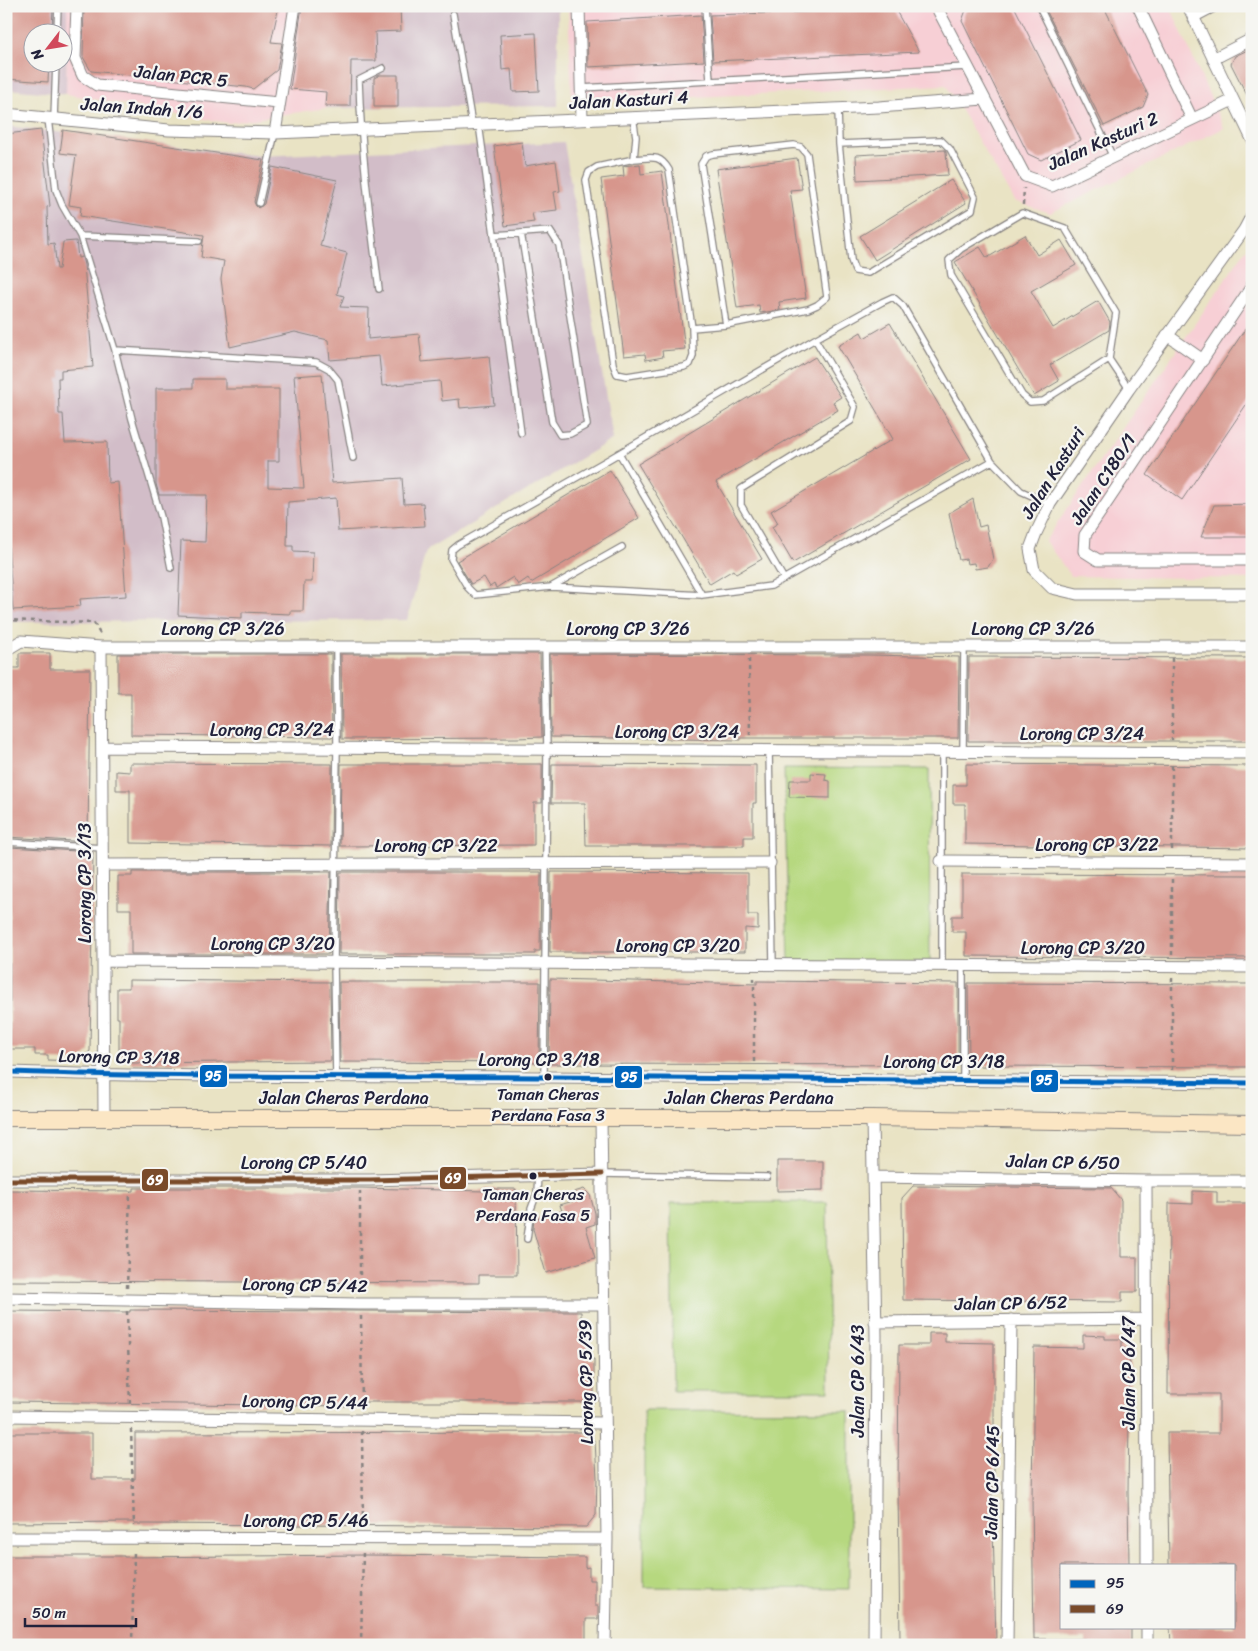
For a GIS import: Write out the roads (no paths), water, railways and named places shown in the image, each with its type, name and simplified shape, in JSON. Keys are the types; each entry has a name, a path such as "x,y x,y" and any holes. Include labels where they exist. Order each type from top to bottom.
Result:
{"street":[{"name":"Jalan PCR 5","path":"77,6 75,58 82,76 97,85 279,103"},
{"path":"274,133 296,6"},
{"path":"578,6 582,120"},
{"name":"Jalan Kasturi 2","path":"936,6 1025,176 1052,186 1233,100"},
{"path":"1138,6 1192,119"},
{"path":"1214,6 1190,12 1252,139"},
{"path":"1213,59 1252,39"},
{"name":"Jalan Kasturi 4","path":"274,133 838,108 984,99"},
{"name":"Jalan Indah 1/6","path":"6,114 169,130 274,133"},
{"name":"Jalan Kasturi","path":"1252,214 1244,230 1167,335 1050,504 1030,549 1034,570 1052,588 1076,594 1252,594"},
{"name":"Jalan C180/1","path":"1252,286 1085,535 1084,550 1098,560 1252,560"},
{"path":"1167,335 1203,360"},
{"name":"Lorong CP 3/26","path":"6,650 21,641 101,647 1252,647"},
{"name":"Lorong CP 3/13","path":"101,647 104,1118"},
{"name":"Lorong CP 3/24","path":"102,747 1252,753"},
{"name":"Lorong CP 3/22","path":"941,861 1252,863"},
{"name":"Lorong CP 3/22","path":"103,865 770,863"},
{"name":"Lorong CP 3/20","path":"103,961 1252,967"},
{"name":"Lorong CP 3/18","path":"6,1070 11,1072 105,1075 336,1078 544,1077 1252,1082"},
{"name":"Jalan Cheras Perdana","path":"6,1118 872,1118 1252,1124"},
{"name":"Lorong CP 5/39","path":"600,1118 607,1539 605,1645"},
{"name":"Jalan CP 6/43","path":"872,1118 876,1336 874,1645"},
{"name":"Lorong CP 5/40","path":"6,1180 365,1180 538,1174 602,1174"},
{"name":"Jalan CP 6/50","path":"874,1177 1252,1181"},
{"name":"Jalan CP 6/47","path":"1146,1181 1147,1564"},
{"name":"Lorong CP 5/42","path":"6,1298 358,1304 602,1304"},
{"name":"Jalan CP 6/52","path":"875,1322 1146,1319"},
{"name":"Jalan CP 6/45","path":"1007,1645 1011,1320"},
{"name":"Lorong CP 5/44","path":"6,1416 604,1423"},
{"name":"Lorong CP 5/46","path":"6,1538 607,1539"},
{"path":"1147,1628 1147,1645"}],"lane":[{"path":"57,22 58,6"},
{"path":"705,6 710,81"},
{"path":"1039,6 1113,157"},
{"path":"453,14 475,124 494,235 521,433"},
{"path":"581,88 967,67"},
{"path":"379,289 360,129 359,80 383,68"},
{"path":"55,72 51,118 56,190 62,205 80,236 115,350 132,420 161,517 172,568"},
{"path":"838,108 839,144 851,260 855,271 868,273 972,210 975,198 950,149 941,140 839,144"},
{"path":"633,117 636,138 634,159"},
{"path":"260,202 274,133"},
{"path":"692,328 726,325 808,309 827,297 808,154 801,147 794,145 714,154 706,156 702,164 726,325"},
{"path":"657,157 664,161 669,170 692,328 693,356 690,364 684,367 627,376 617,374 613,364 586,180 589,172 597,167 634,159 657,157"},
{"path":"1109,359 1044,401 1030,402 1022,395 951,275 949,260 961,249 1022,213 1065,228 1116,313 1109,359 1129,389"},
{"path":"494,235 521,233 550,231 559,245 587,425 570,434 560,435 552,422 521,233"},
{"path":"80,236 199,240"},
{"path":"992,461 772,586 702,595 551,587 475,595 468,588 451,559 452,550 458,545 815,339 882,302 894,298 903,306 992,461 1021,491 1050,504"},
{"path":"784,579 741,505 741,490 851,421 856,407 815,339"},
{"path":"115,350 316,362 329,369 338,380 353,458"},
{"path":"619,453 702,595"},
{"path":"551,587 622,547"},
{"path":"544,646 547,749 544,1077"},
{"path":"963,751 964,646"},
{"path":"336,647 334,962 336,1078"},
{"path":"769,750 772,964"},
{"path":"942,751 942,965"},
{"path":"6,842 102,848"},
{"path":"963,965 963,1080"},
{"path":"526,1240 531,1209 537,1193 538,1174"},
{"path":"602,1174 768,1177"}],"place":[{"name":"Taman Cheras Perdana Fasa 3","path":"548,1077"},
{"name":"Taman Cheras Perdana Fasa 5","path":"533,1176"}]}
